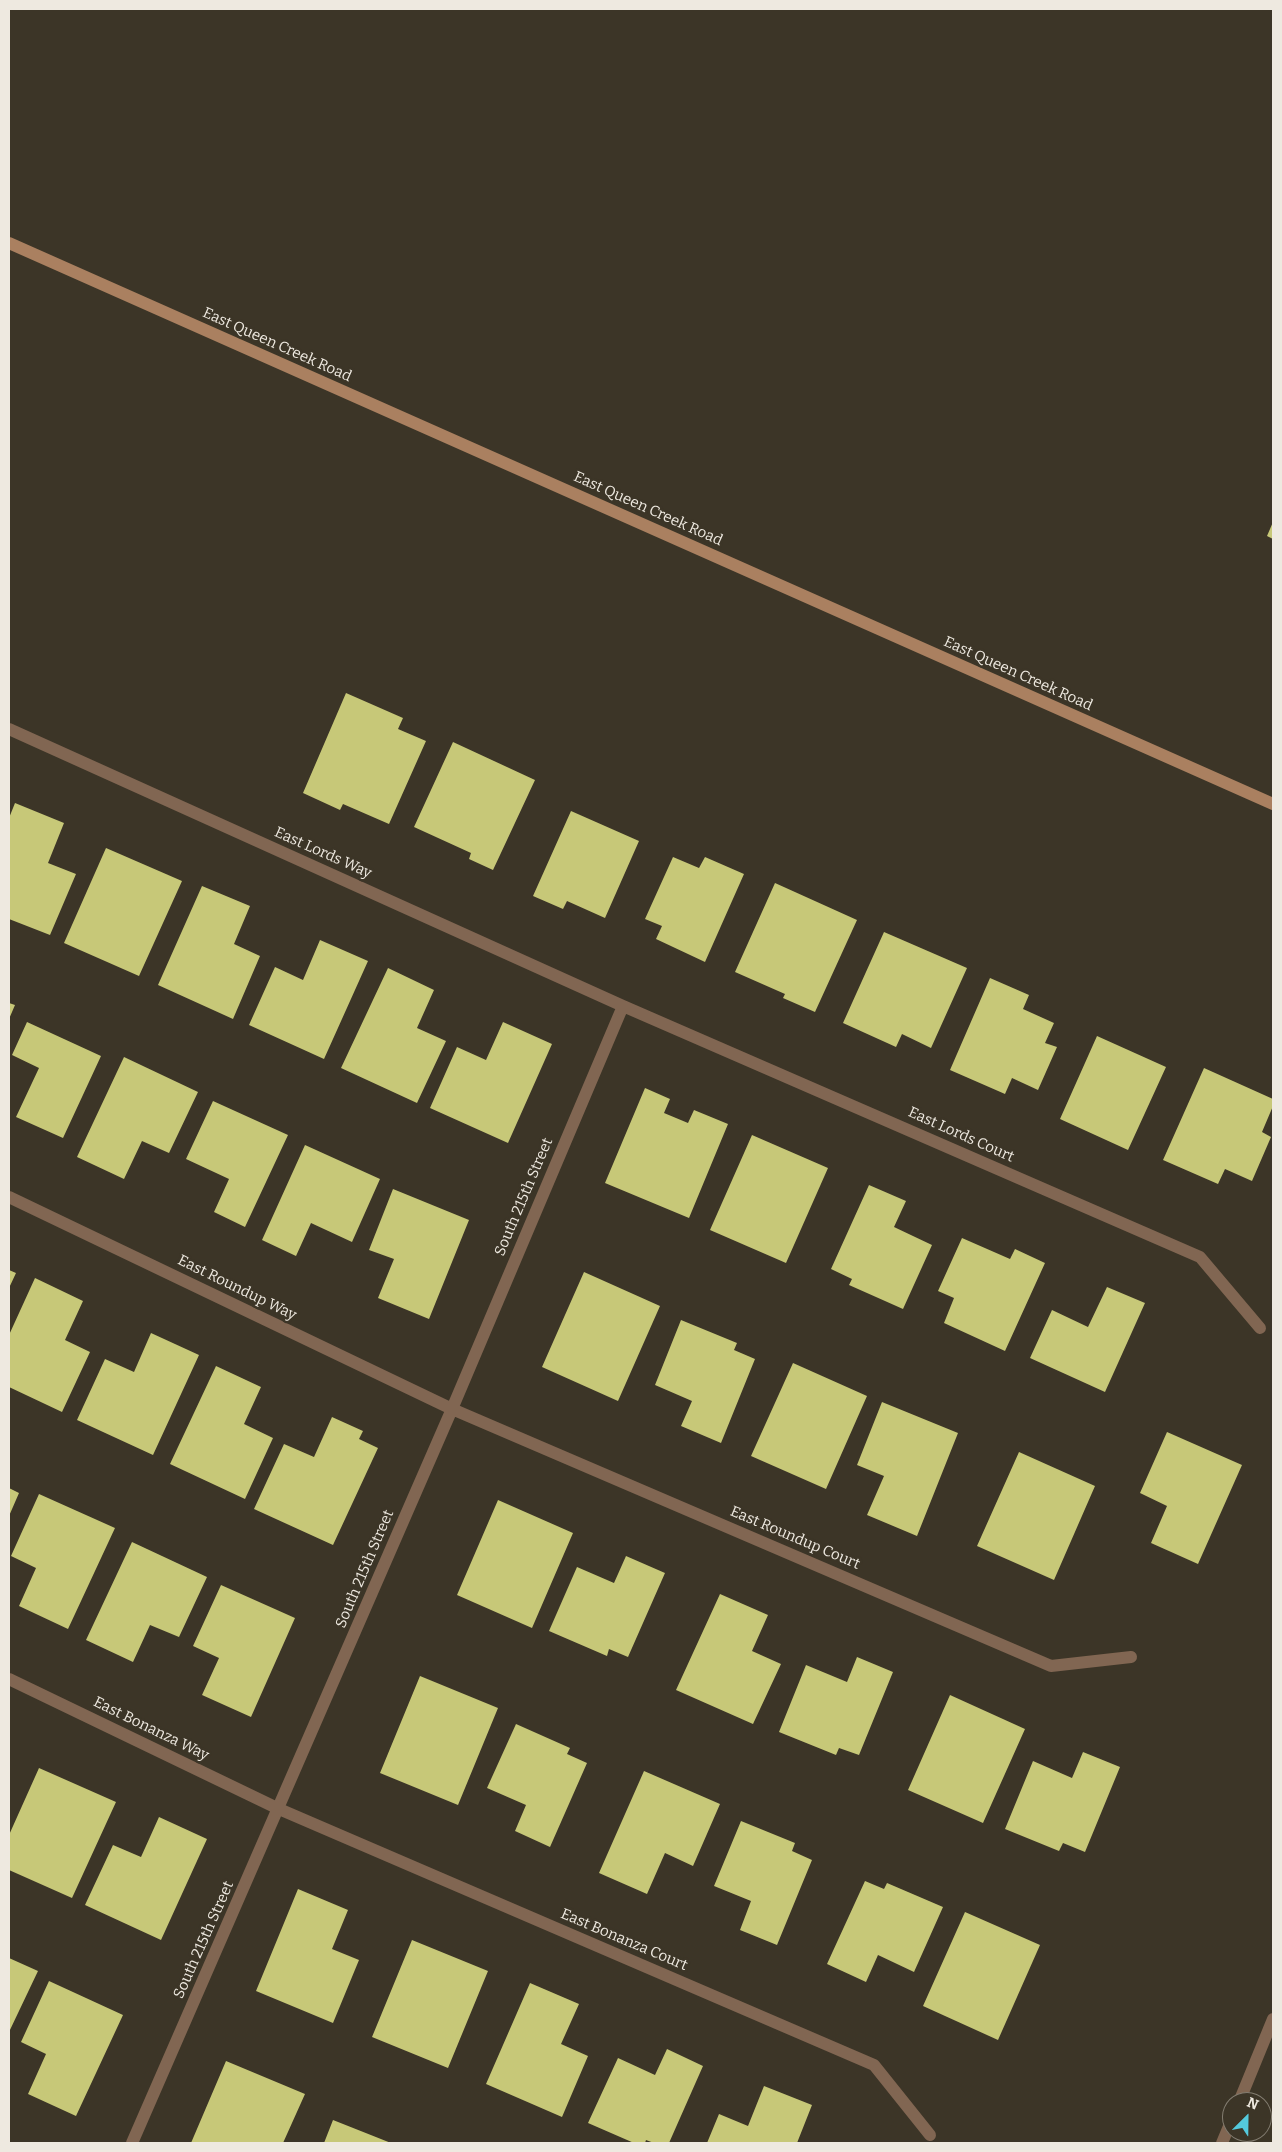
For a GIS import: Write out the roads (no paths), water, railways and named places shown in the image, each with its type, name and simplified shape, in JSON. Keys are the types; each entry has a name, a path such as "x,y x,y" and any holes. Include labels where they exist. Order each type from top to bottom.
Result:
{"main road":[{"name":"East Queen Creek Road","path":"9,243 1273,804"}],"street":[{"name":"East Lords Way","path":"9,729 623,1006"},
{"name":"East Lords Court","path":"623,1006 1200,1256 1260,1328"},
{"name":"South 215th Street","path":"132,2143 452,1409 623,1006"},
{"name":"East Roundup Way","path":"9,1197 452,1409"},
{"name":"East Roundup Court","path":"452,1409 1051,1666 1131,1657"},
{"name":"East Bonanza Way","path":"9,1679 279,1809"},
{"name":"East Bonanza Court","path":"279,1809 874,2065 930,2135"},
{"path":"1243,2092 1273,2019"}]}
